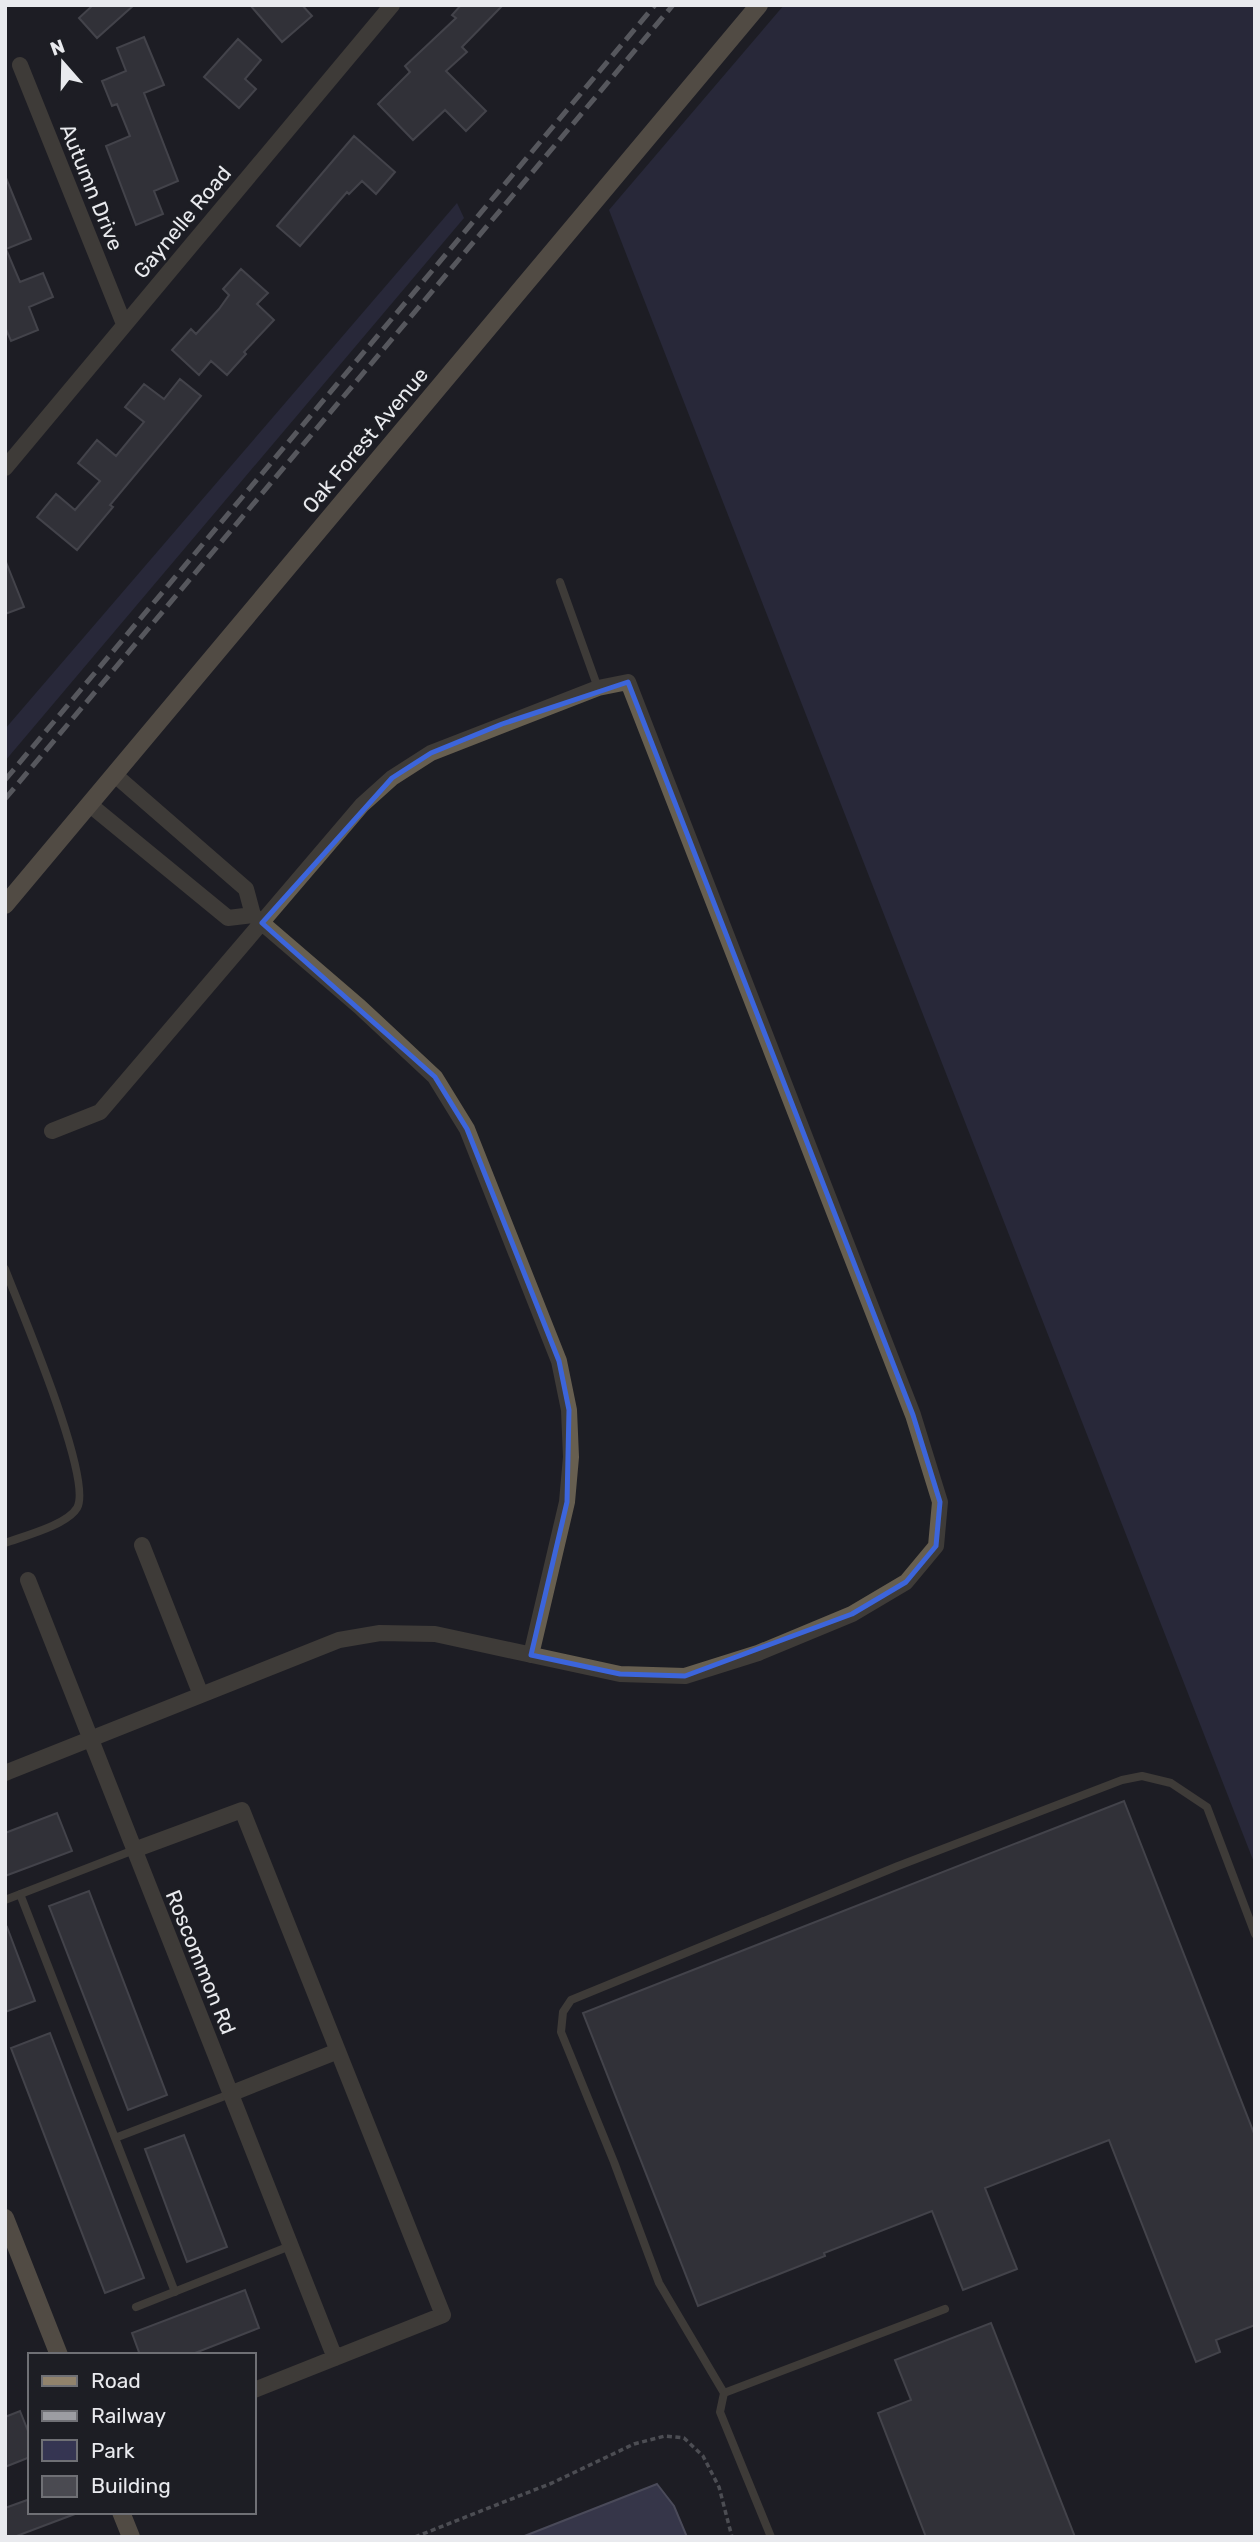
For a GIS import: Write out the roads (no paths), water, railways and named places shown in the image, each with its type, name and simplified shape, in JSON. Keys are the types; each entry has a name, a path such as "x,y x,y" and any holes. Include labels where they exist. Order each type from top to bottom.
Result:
{"street":[{"name":"Gaynelle Road","path":"5,467 392,5"},
{"name":"Oak Forest Avenue","path":"5,905 759,5"},
{"name":"Autumn Drive","path":"20,65 124,324"},
{"path":"5,1773 338,1640 380,1633 435,1634 620,1674 685,1676 758,1653 852,1614 905,1581 936,1546 940,1502 913,1415 628,682 598,688 502,724 431,753 392,778 362,805 258,919 100,1112 52,1131"},
{"path":"114,775 246,888 258,919 360,1007 435,1077 467,1129 559,1361 569,1410 571,1457 567,1502 531,1655"},
{"path":"89,804 228,918 258,919"},
{"path":"142,1545 201,1695"},
{"name":"Roscommon Rd","path":"28,1580 335,2358"},
{"path":"134,1850 242,1810 443,2315 256,2389"},
{"path":"230,2094 338,2051"},
{"path":"5,2218 15,2255 58,2353"},
{"path":"122,2514 131,2537"}],"lane":[{"path":"560,582 598,688"},
{"path":"5,1269 55,1399 78,1476 81,1497 77,1508 69,1517 5,1543"},
{"path":"771,2537 720,2412 724,2393 659,2283 561,2032 564,2012 571,2000 898,1866 1122,1780 1142,1776 1171,1783 1207,1807 1255,1934"},
{"path":"5,1900 134,1850"},
{"path":"20,1895 175,2292"},
{"path":"115,2138 230,2094"},
{"path":"136,2307 290,2246"},
{"path":"724,2393 945,2309"}],"railway":[{"path":"5,780 655,5"},
{"path":"5,799 673,5"}]}
